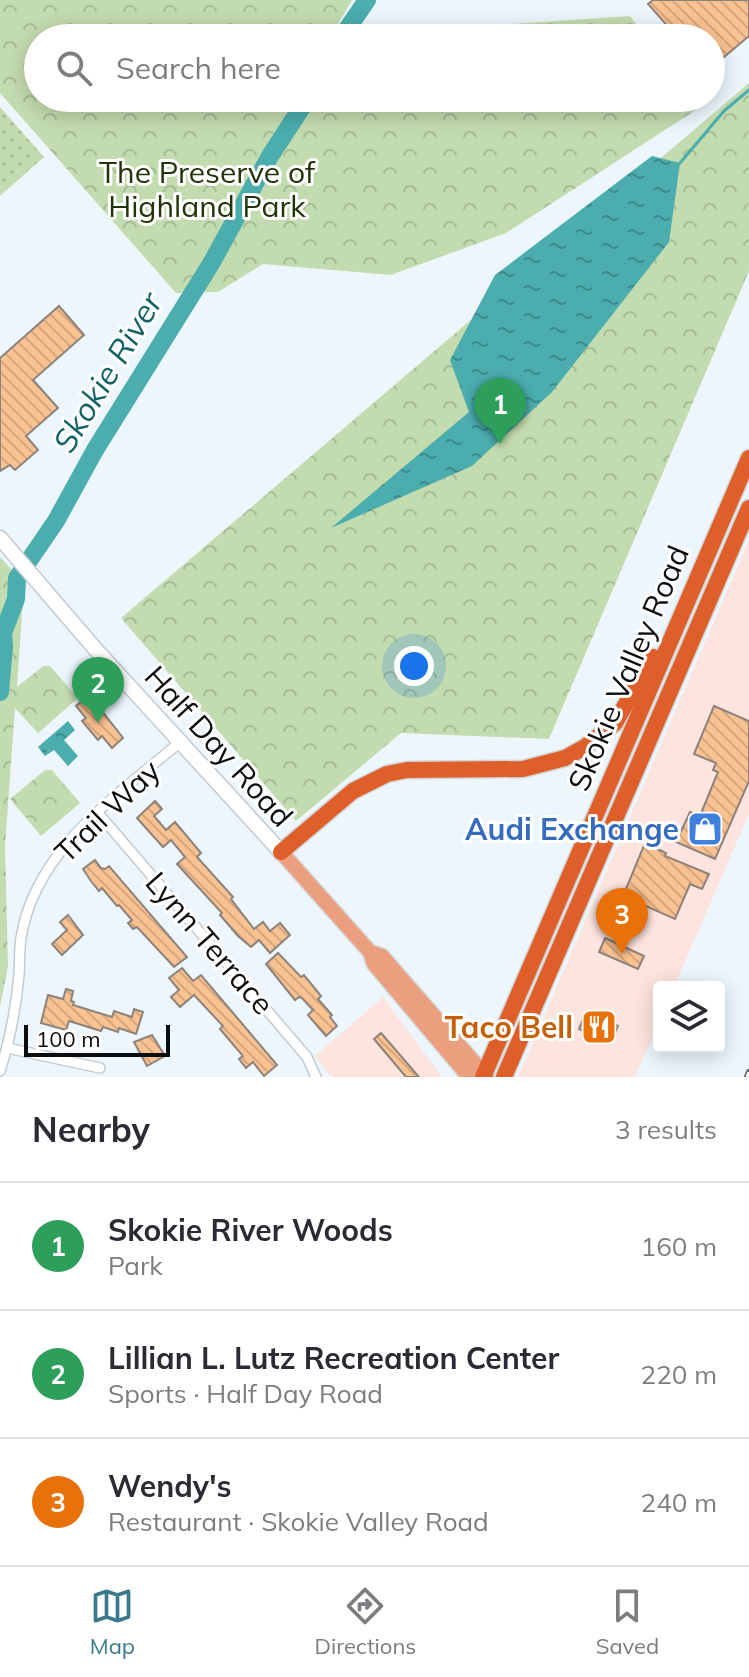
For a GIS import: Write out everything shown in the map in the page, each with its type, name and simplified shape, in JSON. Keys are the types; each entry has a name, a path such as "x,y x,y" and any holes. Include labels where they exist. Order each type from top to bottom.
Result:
{"highway":[{"name":"Skokie Valley Road","path":"481,1076 749,458"},
{"name":"Skokie Valley Road","path":"504,1077 749,508"},
{"path":"281,852 353,791 387,774 407,770 523,769 565,758 585,747 615,723 626,708 715,538"}],"main road":[{"name":"Half Day Road","path":"0,538 370,952 382,956 481,1076"}],"street":[{"name":"Trail Way","path":"0,1071 19,977 21,939 31,902 54,858 73,835 180,742"},
{"name":"Lynn Terrace","path":"98,813 307,1057 316,1077"},
{"path":"7,1048 100,1068"}],"shaded area":[{"path":"749,540 749,814 677,981 653,981 653,1036 635,1077 518,1077"},
{"path":"383,997 442,1077 331,1077 315,1056"}],"green space":[{"name":"The Preserve of Highland Park","path":"0,0 352,0 338,24 24,24 24,112 693,112 506,233 391,275 263,264 218,292 176,293 0,93"},
{"name":"The Preserve of Highland Park","path":"630,16 636,24 510,24"},
{"path":"749,83 749,271 549,739 401,733 296,821 121,618 715,112 725,112 725,103"},
{"path":"0,107 44,157 0,196"},
{"path":"0,557 24,583 17,687 43,666 50,666 78,698 38,733 15,708 5,846 8,966 0,1007"},
{"path":"45,770 52,770 80,803 41,836 10,799"}],"water":[{"path":"652,156 680,163 669,242 552,392 472,466 331,528 469,412 450,360 495,275"},
{"path":"68,721 75,730 64,740 78,756 68,766 54,750 45,756 38,747"}],"building":[{"path":"653,0 749,0 749,36 725,56 725,24 666,24 648,4"},
{"path":"59,306 84,335 33,380 58,408 26,436 38,450 15,470 10,465 0,471 0,358"},
{"path":"87,697 123,738 112,748 102,736 98,740 82,721 86,718 76,706"},
{"path":"714,706 749,721 749,781 715,859 676,842 690,812 700,816 718,772 713,770 716,763 694,754"},
{"path":"155,801 162,809 154,816 166,830 175,822 201,853 197,857 233,897 231,899 254,929 263,922 270,931 280,923 290,935 270,953 259,940 251,947 238,936 220,915 222,913 177,864 185,857 171,840 163,847 137,818"},
{"path":"645,843 666,853 665,856 709,874 702,889 690,884 675,919 623,896"},
{"path":"95,860 101,868 109,866 187,957 174,967 137,927 133,929 128,923 132,920 102,888 99,891 83,869"},
{"path":"68,915 83,935 62,955 52,944 67,930 60,922"},
{"path":"605,938 644,956 638,969 599,952"},
{"path":"278,953 301,977 304,975 332,1015 330,1017 337,1026 326,1036 308,1015 313,1010 302,998 295,1000 266,964"},
{"path":"182,968 193,981 201,975 277,1065 264,1076 253,1062 246,1068 239,1059 243,1056 220,1029 223,1026 194,995 180,1007 171,997 179,990 169,978"},
{"path":"66,989 73,991 73,1005 112,1017 114,1011 132,1017 134,1009 143,1012 136,1034 119,1028 118,1032 103,1027 101,1031 69,1021 66,1030 41,1023 48,995 63,999"},
{"name":"Taco Bell","path":"586,1012 618,1026 611,1042 579,1029"},
{"path":"381,1033 419,1077 406,1077 374,1039"},
{"path":"152,1035 165,1056 147,1066 134,1042"}],"waterway":[{"name":"Skokie River","path":"351,24 367,0"},
{"path":"725,110 749,90"},
{"name":"Skokie River","path":"0,692 3,633 16,599 17,578 56,521 95,450 212,262 270,156 299,112"},
{"path":"680,163 723,112"}],"railway":[{"path":"747,1077 749,1072"}],"place":[{"name":"Skokie River Woods","path":"500,444"},
{"name":"Lillian L. Lutz Recreation Center","path":"98,723"},
{"name":"Audi Exchange","path":"705,829"},
{"name":"Wendy's","path":"622,954"},
{"name":"Taco Bell","path":"599,1027"}]}
